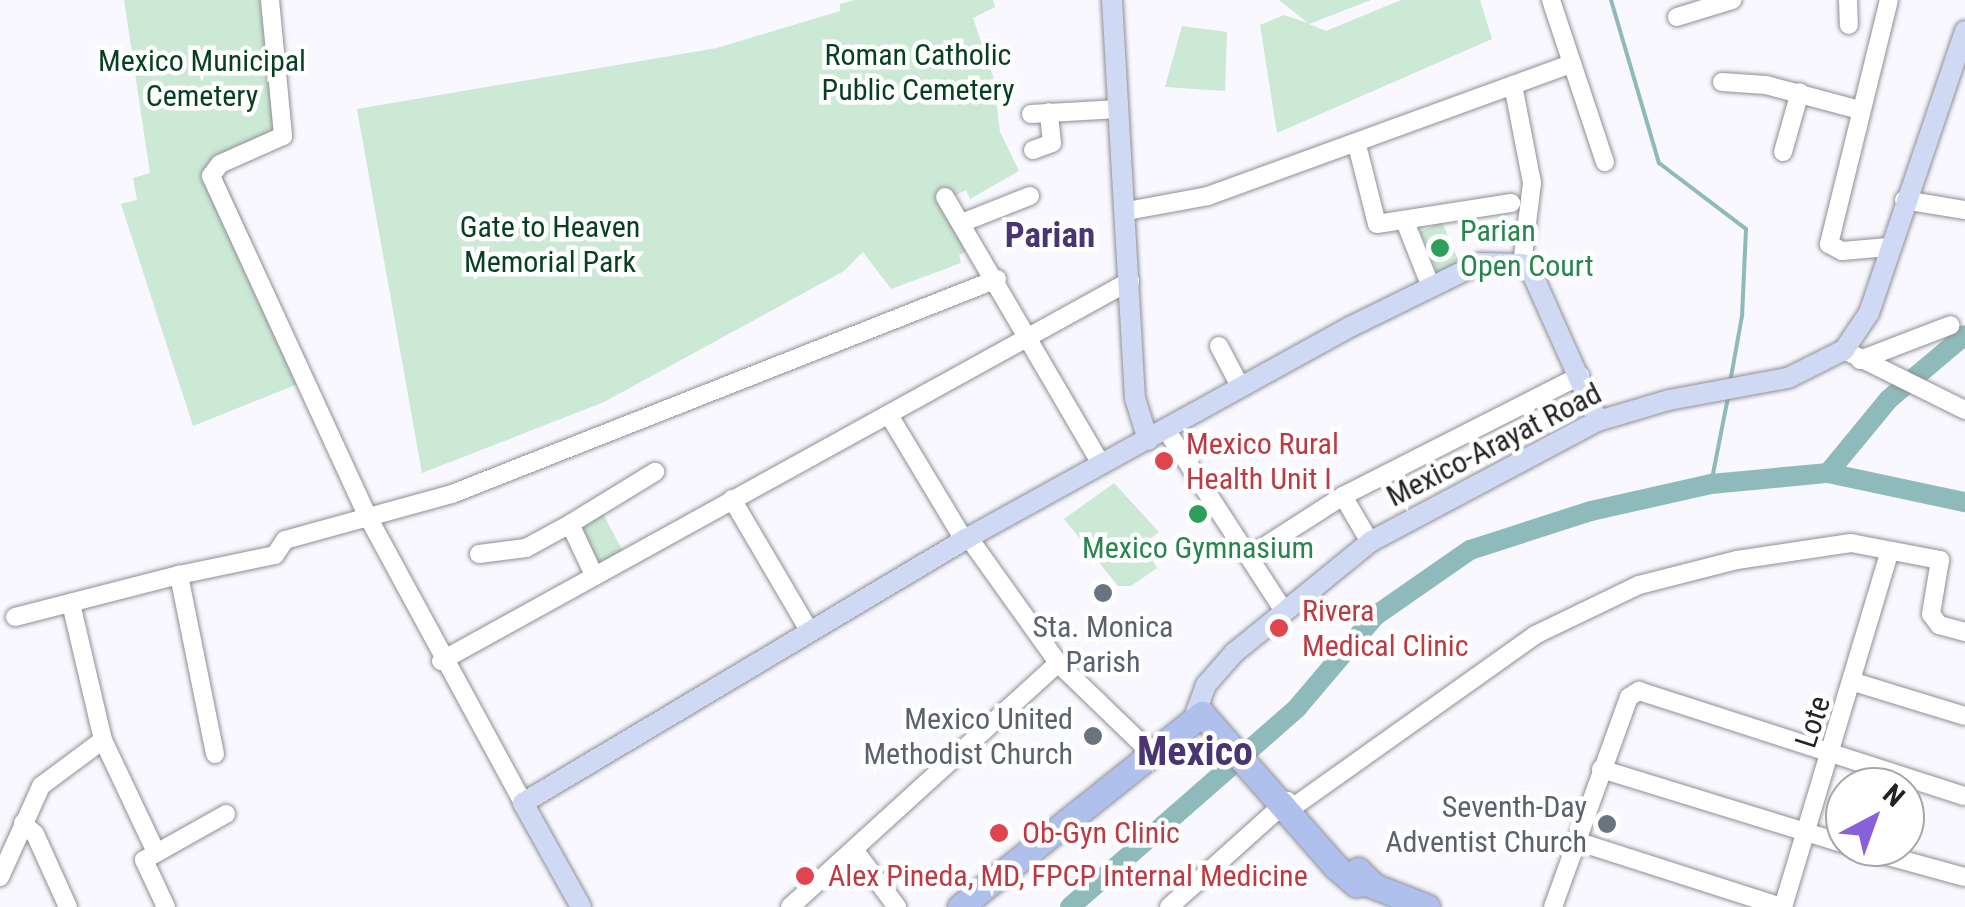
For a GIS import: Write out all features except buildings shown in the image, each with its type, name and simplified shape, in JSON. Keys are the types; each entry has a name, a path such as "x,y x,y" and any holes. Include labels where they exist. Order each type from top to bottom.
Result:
{"highway":[{"path":"1040,841 1058,834 1196,708"},
{"path":"960,907 1040,841 1179,709 1196,708 1227,728 1373,895 1427,907"}],"main road":[{"path":"1112,0 1135,398 1157,435"},
{"path":"1852,355 1965,31"},
{"path":"581,907 523,804 966,539 1240,386 1480,264 1522,264 1538,282 1598,422"},
{"name":"Mexico-Arayat Road","path":"1196,708 1234,653 1282,608 1370,542 1598,422 1712,390 1813,370 1852,355"}],"street":[{"path":"270,0 284,136 220,164 211,176 368,517 442,661 523,804"},
{"path":"1551,0 1606,162"},
{"path":"1677,17 1732,0"},
{"path":"1848,0 1849,25"},
{"path":"1888,247 1842,251 1829,244 1889,0"},
{"path":"1127,210 1208,196 1357,145 1570,64"},
{"path":"1722,82 1800,92 1860,110"},
{"path":"1513,85 1532,183 1522,264"},
{"path":"1783,152 1800,92"},
{"path":"1032,150 1052,143 1040,113 1120,109"},
{"path":"1357,145 1374,220 1406,224 1511,203"},
{"path":"964,222 1030,196"},
{"path":"945,198 964,222 1025,338 1100,464"},
{"path":"1904,200 1965,210"},
{"path":"1406,224 1431,288"},
{"path":"15,617 275,555 285,540 452,494 997,279"},
{"path":"442,661 1130,281"},
{"path":"1852,355 1951,325"},
{"path":"1218,346 1240,386"},
{"path":"1852,355 1965,410"},
{"path":"1251,555 1343,496 1580,376"},
{"path":"889,415 966,539 1058,663 1142,744"},
{"path":"1157,435 1251,555 1282,608"},
{"path":"479,554 526,548 655,472"},
{"path":"1343,496 1370,542"},
{"path":"732,498 809,630"},
{"path":"570,524 594,575"},
{"path":"1169,907 1291,803 1536,635 1620,592 1737,560 1832,544 1940,560 1933,619 1965,632"},
{"name":"Lote","path":"1782,907 1854,682 1889,553"},
{"path":"179,576 215,754"},
{"path":"71,604 103,740 156,852"},
{"path":"790,907 1058,663"},
{"path":"1854,682 1965,716"},
{"path":"1554,907 1629,697 1638,691 1965,796"},
{"path":"0,877 47,778 103,740"},
{"path":"1601,769 1825,839"},
{"path":"166,907 144,862 226,814"},
{"path":"23,823 35,834 68,907"},
{"path":"1576,841 1782,907"},
{"path":"855,851 897,907"},
{"path":"1925,865 1965,876"}],"green space":[{"name":"Mexico Municipal Cemetery","path":"124,0 260,0 275,134 214,157 313,378 193,426 121,204 137,200 133,178 150,173"},
{"name":"Gate to Heaven Memorial Park","path":"855,0 993,0 995,7 973,18 993,76 1000,132 1019,171 970,199 966,190 948,199 976,247 959,255 961,263 891,289 863,252 844,271 604,402 422,473 357,109 717,48 840,11 840,4"},
{"path":"1279,0 1371,0 1309,24 1326,31 1401,0 1480,0 1492,39 1277,133 1260,25 1284,15 1308,23"},
{"path":"1182,26 1227,32 1225,91 1165,87"},
{"name":"Parian Open Court","path":"1442,222 1460,264 1438,274 1420,231"},
{"path":"1114,483 1159,532 1143,544 1157,568 1131,586 1118,586 1064,519"},
{"path":"600,508 626,557 601,570 575,521"}],"waterway":[{"path":"1611,0 1659,163 1746,229 1742,316 1730,383"},
{"path":"1828,473 1889,399 1965,335"},
{"path":"1711,484 1728,397"},
{"path":"1070,907 1297,708 1375,616 1470,550 1591,511 1711,484 1828,473 1965,502"}],"place":[{"name":"Parian Open Court","path":"1440,248"},
{"name":"Mexico Rural Health Unit I","path":"1164,461"},
{"name":"Mexico Gymnasium","path":"1198,514"},
{"name":"Sta. Monica Parish","path":"1103,593"},
{"name":"Rivera Medical Clinic","path":"1279,628"},
{"name":"Mexico United Methodist Church","path":"1093,736"},
{"name":"Seventh-Day Adventist Church","path":"1607,824"},
{"name":"Ob-Gyn Clinic","path":"999,833"},
{"name":"Alex Pineda, MD, FPCP Internal Medicine","path":"805,876"}],"district":[{"name":"Parian","path":"1050,236"},
{"name":"Mexico","path":"1195,752"}],"park label":[{"name":"Roman Catholic Public Cemetery","path":"918,72"}]}
